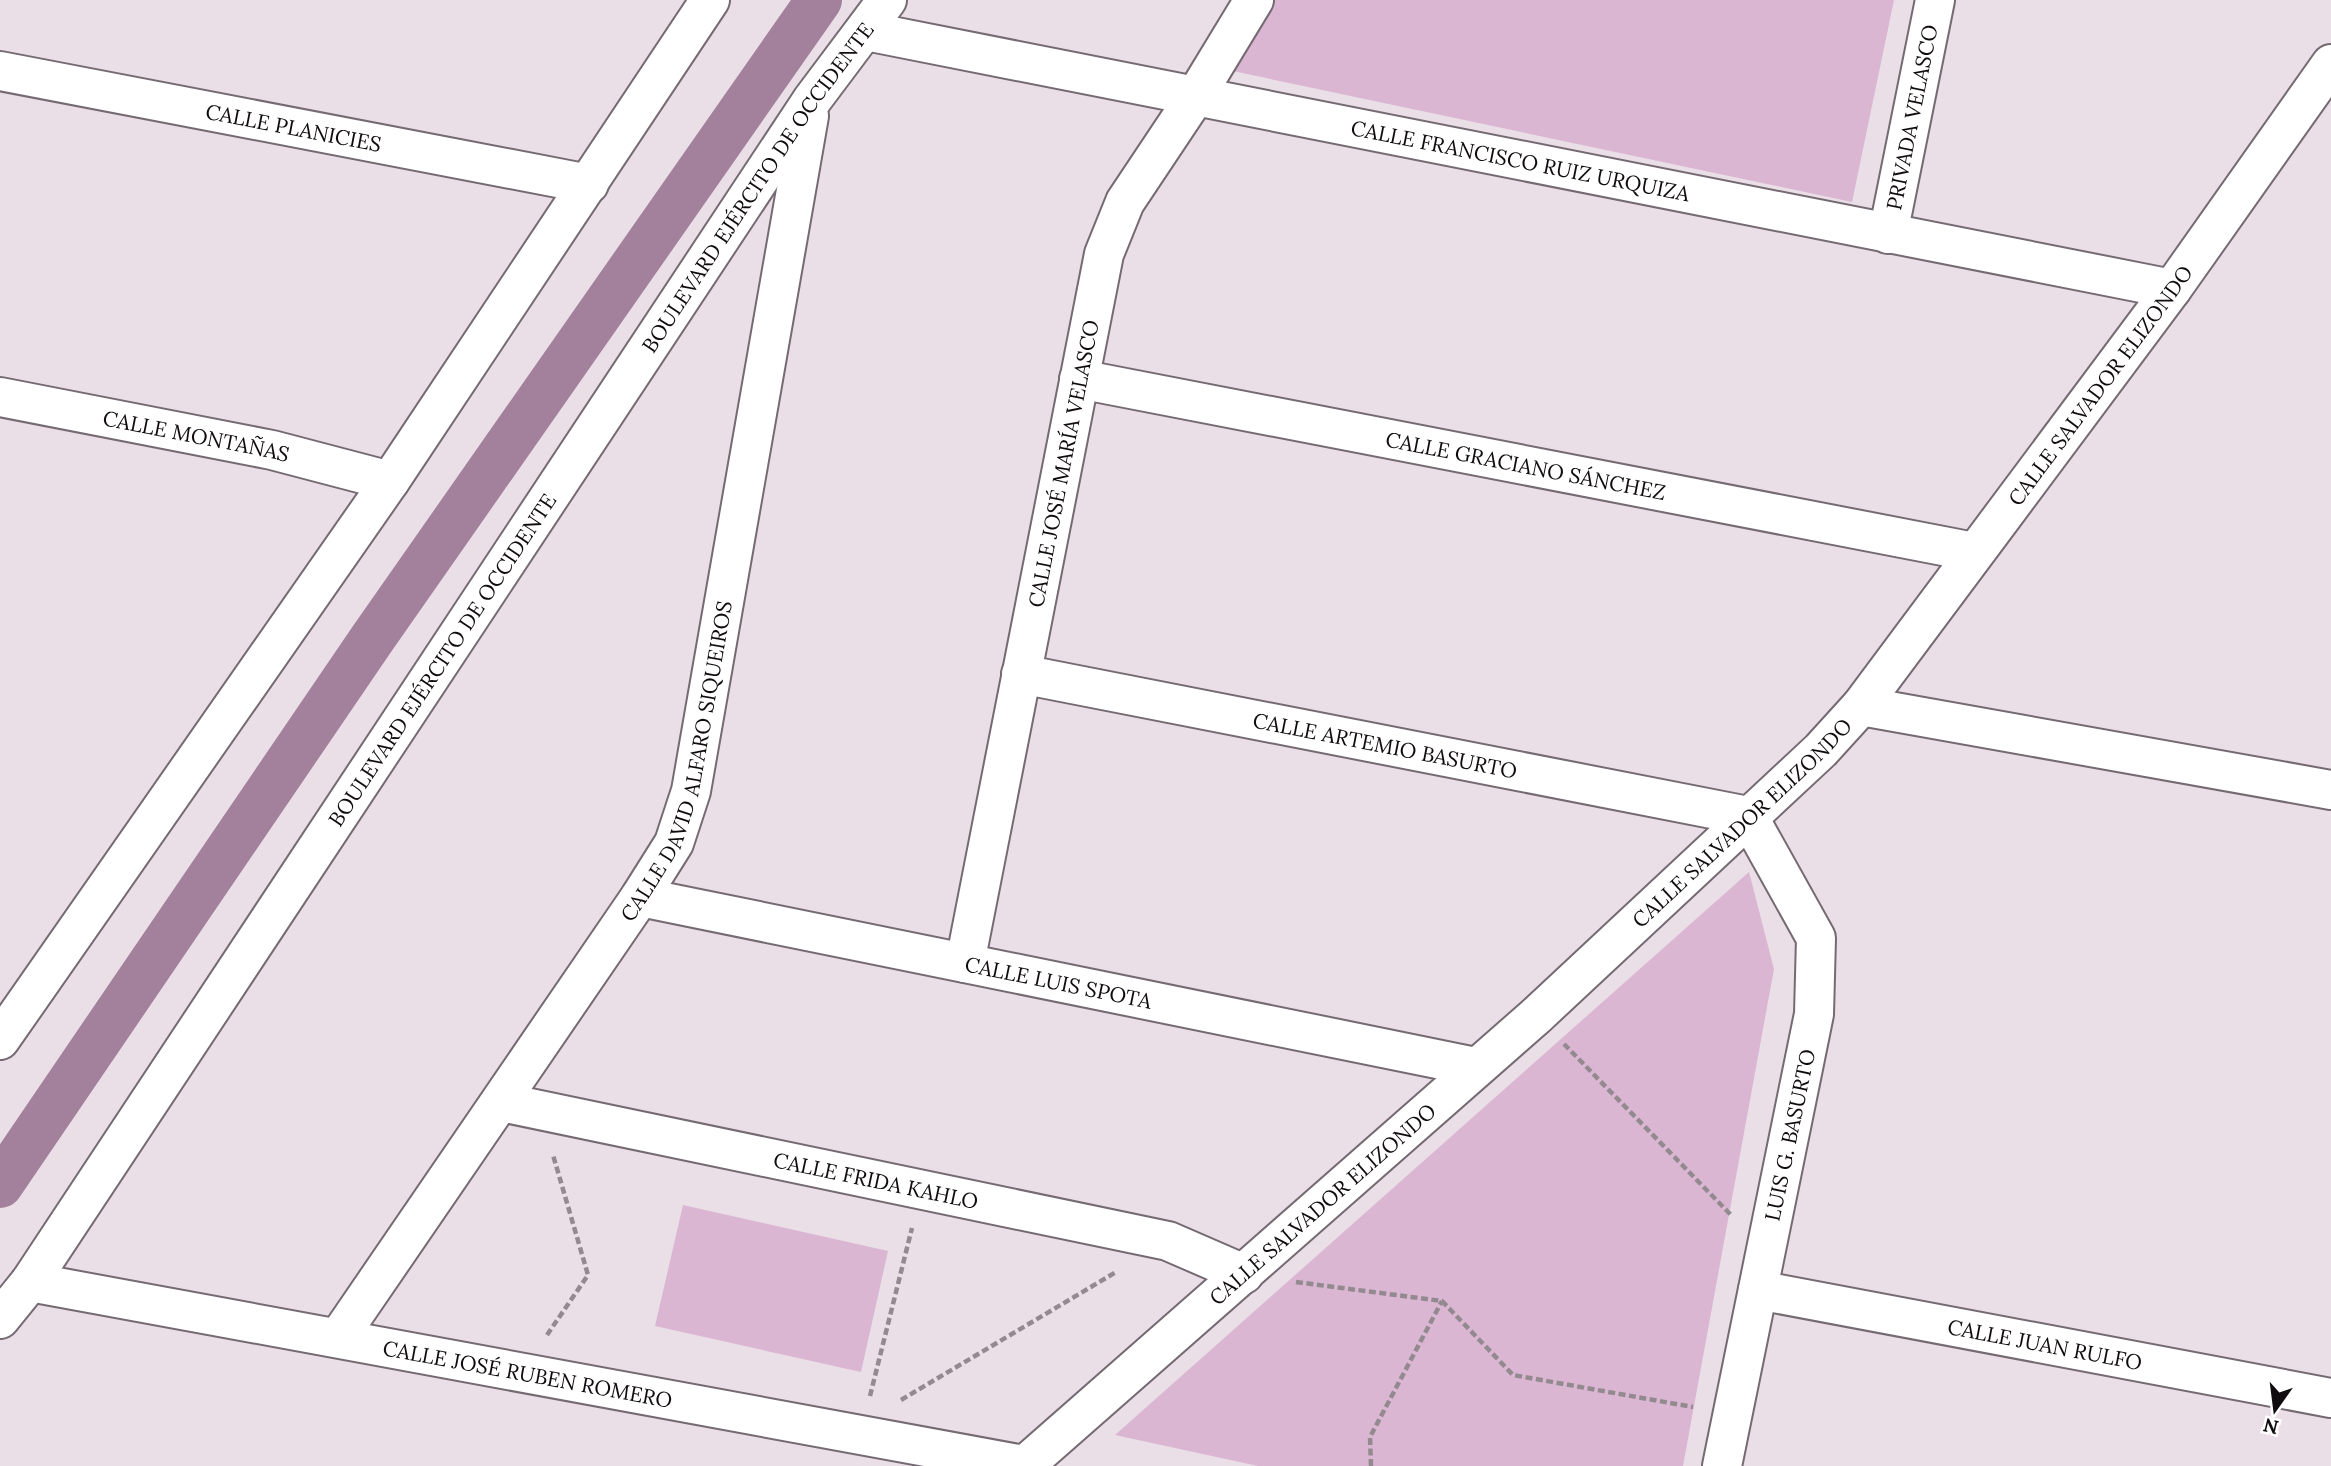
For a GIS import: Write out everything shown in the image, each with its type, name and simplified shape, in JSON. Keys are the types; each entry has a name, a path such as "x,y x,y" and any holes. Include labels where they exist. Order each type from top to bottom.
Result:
{"street":[{"path":"0,1040 390,481 710,0"},
{"name":"BOULEVARD EJÉRCITO DE OCCIDENTE","path":"0,1319 30,1282 812,100 887,0"},
{"name":"CALLE JOSÉ MARÍA VELASCO","path":"965,963 1104,254 1125,202 1195,97 1254,0"},
{"name":"PRIVADA VELASCO","path":"1888,234 1935,0"},
{"name":"CALLE FRANCISCO RUIZ URQUIZA","path":"866,31 2172,289"},
{"name":"CALLE SALVADOR ELIZONDO","path":"1026,1466 1536,1016 1821,750 1861,706 2172,289 2331,64"},
{"name":"CALLE PLANICIES","path":"0,71 589,184"},
{"name":"CALLE DAVID ALFARO SIQUEIROS","path":"338,1338 502,1102 674,843 691,792 812,100"},
{"name":"CALLE GRACIANO SÁNCHEZ","path":"1079,379 1974,552"},
{"name":"CALLE MONTAÑAS","path":"0,397 272,450 390,481"},
{"name":"CALLE ARTEMIO BASURTO","path":"1021,674 1748,816"},
{"path":"1861,706 2331,790"},
{"name":"LUIS G. BASURTO","path":"1722,1466 1814,1014 1816,939 1748,816"},
{"name":"CALLE LUIS SPOTA","path":"640,897 1476,1067"},
{"name":"CALLE FRIDA KAHLO","path":"502,1102 1168,1241 1244,1274"},
{"name":"CALLE JOSÉ RUBEN ROMERO","path":"30,1282 1026,1466"},
{"name":"CALLE JUAN RULFO","path":"1758,1290 2331,1398"}],"path":[{"path":"1536,1016 1766,1251"},
{"path":"522,1372 588,1276 540,1111"},
{"path":"836,1430 863,1423 921,1190"},
{"path":"898,1402 1168,1241"},
{"path":"1244,1274 1442,1301 1513,1375 1732,1414"},
{"path":"1371,1466 1370,1437 1442,1301"}],"shaded area":[{"path":"1257,0 1894,0 1852,202 1209,66"},
{"path":"1749,872 1774,969 1683,1466 1258,1466 1115,1435"},
{"path":"683,1205 888,1251 861,1372 655,1326"}],"waterway":[{"path":"0,1185 372,639 819,0"}]}
